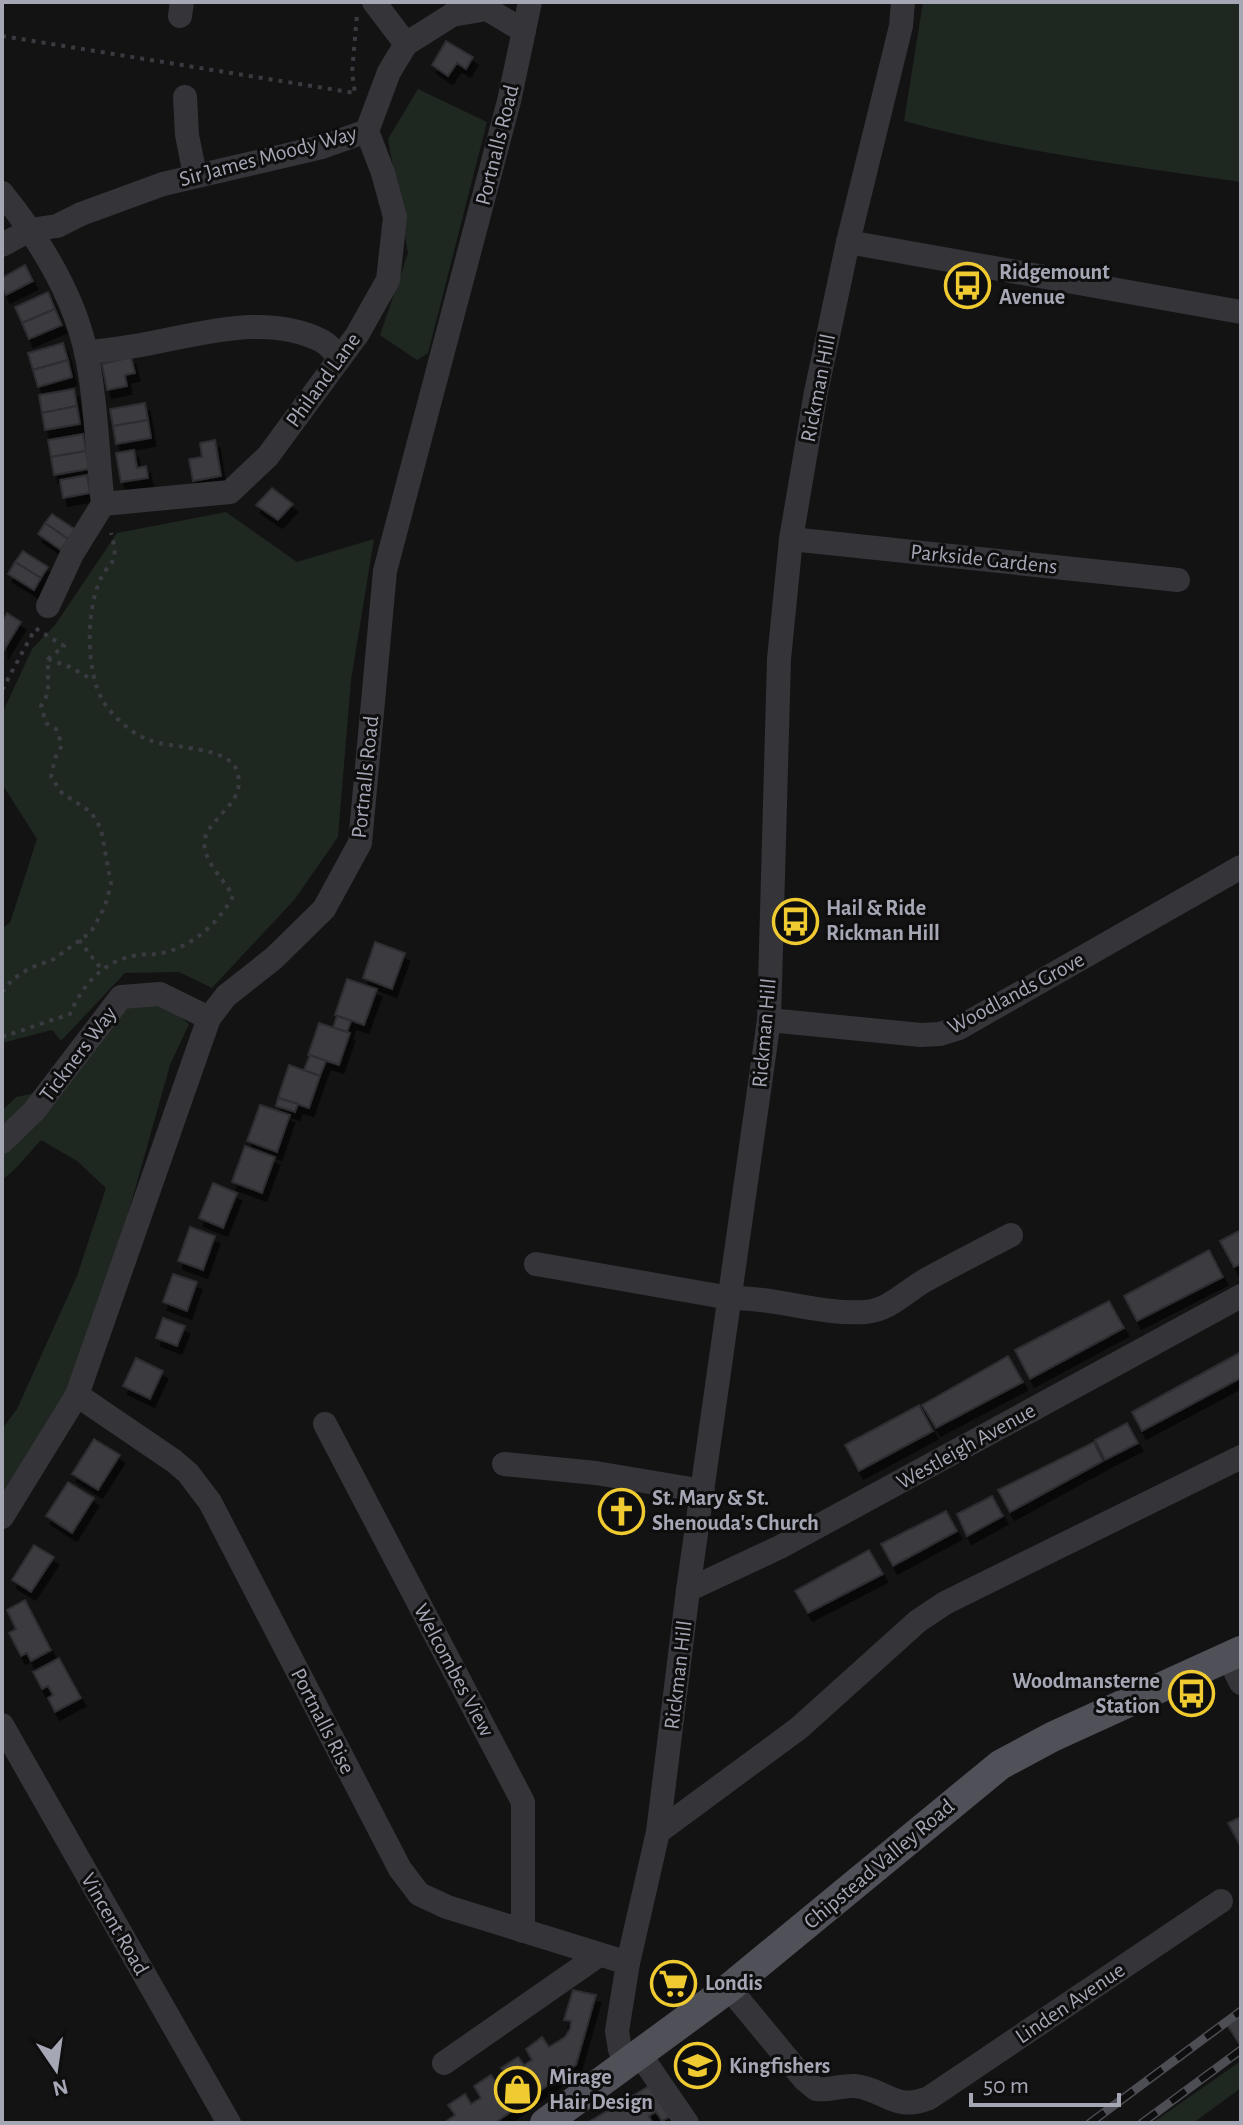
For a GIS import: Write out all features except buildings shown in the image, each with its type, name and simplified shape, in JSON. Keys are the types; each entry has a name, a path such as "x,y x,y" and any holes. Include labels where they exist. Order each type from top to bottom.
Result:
{"main road":[{"name":"Chipstead Valley Road","path":"545,2123 729,1988 1000,1765 1052,1737 1237,1664"}],"street":[{"name":"Portnalls Road","path":"2,1517 77,1395 209,1018 226,996 274,958 324,909 360,843 385,571 509,101 530,2"},
{"name":"Rickman Hill","path":"687,2123 634,2057 620,2050 617,2031 628,1963 658,1832 688,1590 769,1020 779,659 791,539 816,392 848,242 901,26 903,2"},
{"path":"366,5 406,44"},
{"name":"Sir James Moody Way","path":"2,245 30,230 57,226 123,199 195,175 322,147 367,131 389,72 406,44 452,15 487,9 524,31"},
{"path":"185,97 187,135 195,175"},
{"name":"Philand Lane","path":"103,504 230,492 268,456 357,335 388,280 395,217 367,131"},
{"path":"2,193 30,230 58,276 74,314 86,353 103,504 72,554 48,606"},
{"path":"848,242 1241,312"},
{"path":"86,353 209,330 259,328 295,331 324,342 340,358"},
{"name":"Parkside Gardens","path":"791,539 1178,580"},
{"name":"Woodlands Grove","path":"769,1020 921,1035 940,1034 959,1028 1241,867"},
{"name":"Tickners Way","path":"2,1142 34,1111 121,997 160,994 209,1018"},
{"path":"536,1264 730,1298 749,1297 842,1311 882,1309 921,1283 1011,1235"},
{"name":"Westleigh Avenue","path":"688,1590 780,1547 1241,1296"},
{"name":"Portnalls Rise","path":"77,1395 174,1461 188,1473 210,1502 408,1882 432,1902 628,1963"},
{"name":"Welcombes View","path":"325,1424 523,1802 523,1931"},
{"path":"658,1832 799,1728 918,1621 945,1603 1241,1457"},
{"path":"504,1464 596,1473 703,1491"},
{"name":"Vincent Road","path":"2,1725 229,2123"},
{"name":"Linden Avenue","path":"729,1988 805,2080 816,2089 853,2086 894,2102 918,2103 1221,1901"},
{"path":"444,2063 599,1955"}],"path":[{"path":"2,36 355,93 352,73 366,5"},
{"path":"2,1037 70,1014 79,994 102,970 135,956 160,954 182,947 206,931 224,913 233,896 224,878 210,863 204,847 210,826 230,808 240,784 236,767 221,753 147,740 115,717 103,701 94,680 90,627 99,581 113,563 115,547 103,504"},
{"path":"2,690 48,606"},
{"path":"35,628 64,646 48,659"},
{"path":"48,659 94,680"},
{"path":"2,992 13,979 30,968 54,959 91,932 105,906 111,884 101,829 91,812 62,793 51,777 62,745 56,729 46,723 41,706 48,693 48,659"},
{"path":"78,940 102,970"}],"shaded area":[{"path":"923,2 1241,2 1241,182 1029,149 904,121"},
{"path":"418,89 487,122 428,353 417,360 380,335 408,253 388,139"},
{"path":"226,512 297,562 374,539 351,680 338,837 295,899 212,988 179,972 125,973 61,1041 52,1030 2,1043 2,928 10,923 37,839 2,784 2,714 32,649 55,625 117,533"},
{"path":"161,1000 189,1024 170,1065 77,1395 2,1517 2,1429 17,1409 77,1276 106,1188 77,1161 41,1140 2,1180 2,1111 16,1097 58,1088 125,1005"},
{"path":"1241,2061 1241,2088 1193,2123 1152,2123"}],"railway":[{"path":"1090,2123 1241,2011"},
{"path":"1142,2123 1241,2050"}],"place":[{"name":"Ridgemount Avenue","path":"968,285"},
{"name":"Hail & Ride Rickman Hill","path":"795,921"},
{"name":"St. Mary & St. Shenouda's Church","path":"621,1511"},
{"name":"Woodmansterne Station","path":"1191,1694"},
{"name":"Londis","path":"674,1983"},
{"name":"Kingfishers","path":"698,2066"},
{"name":"Mirage Hair Design","path":"518,2090"}]}
